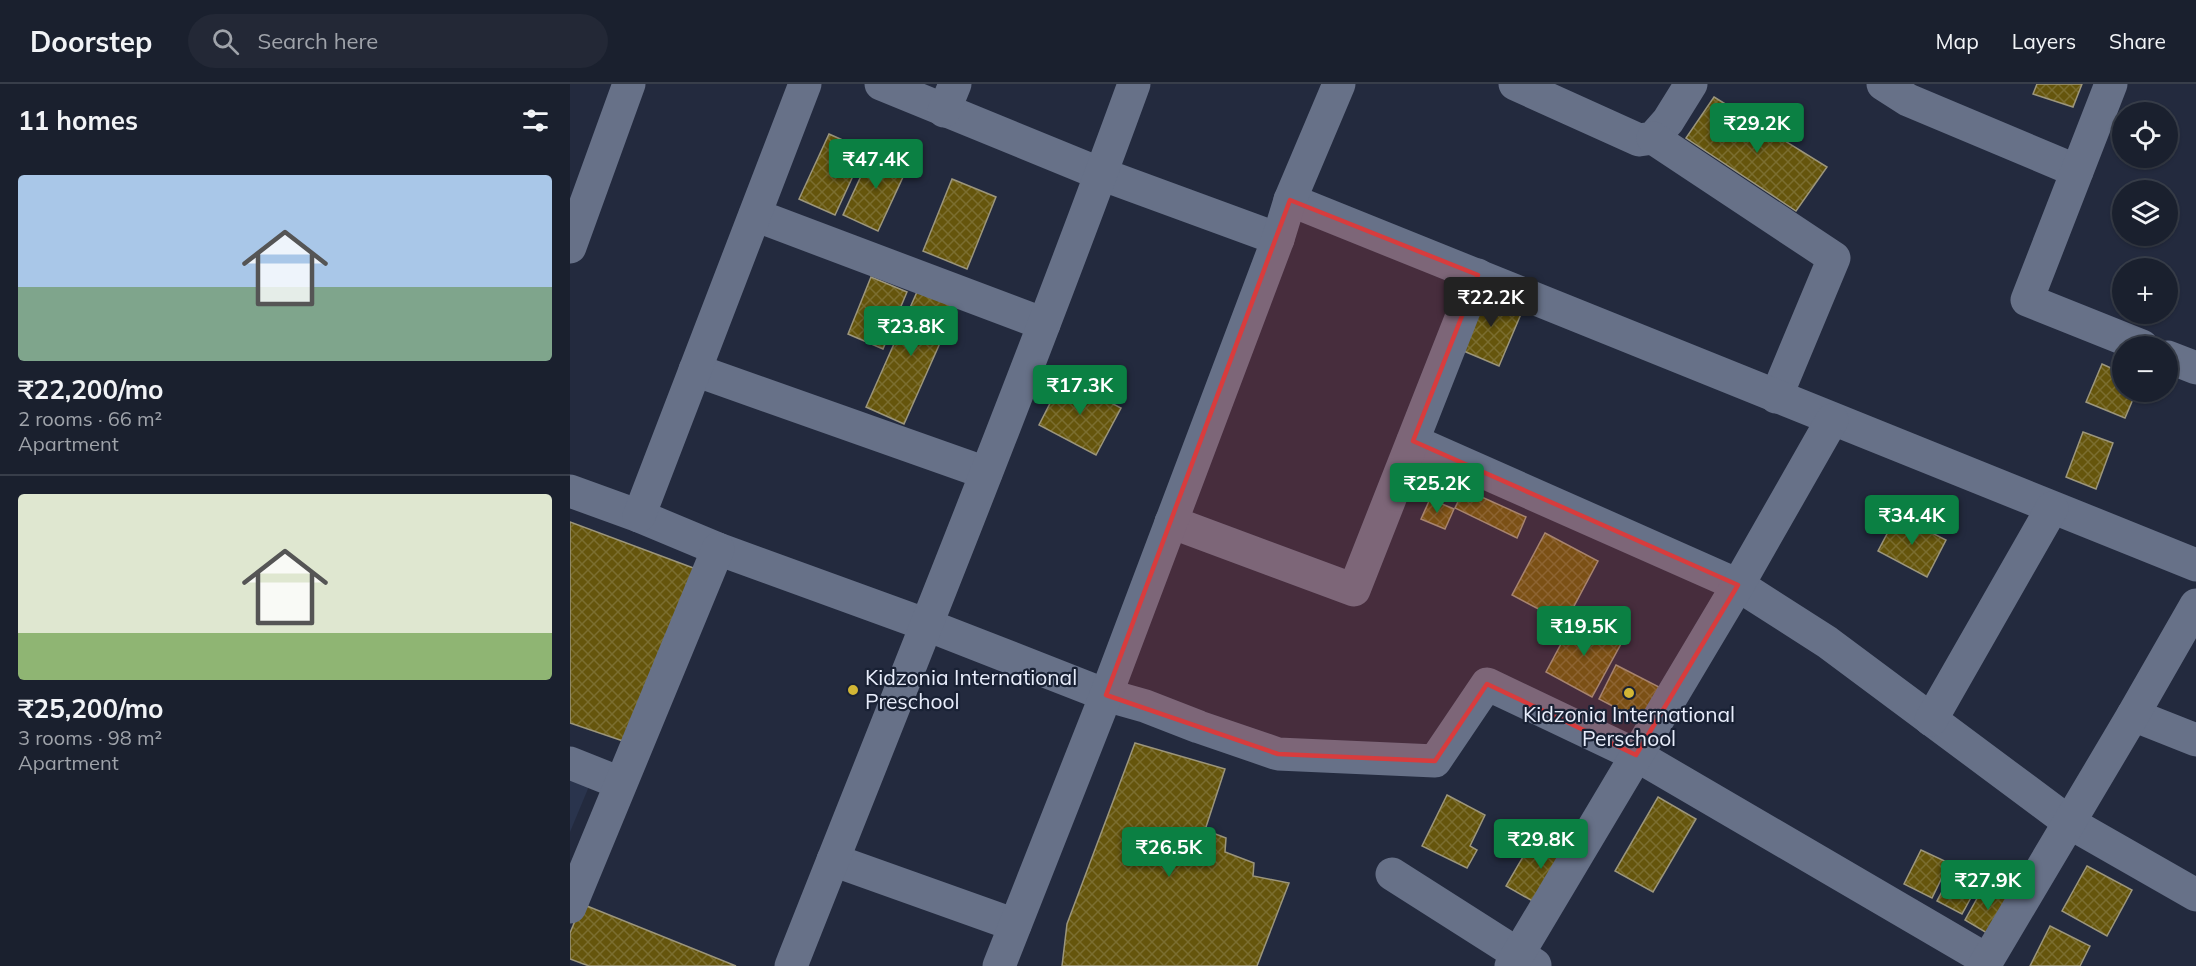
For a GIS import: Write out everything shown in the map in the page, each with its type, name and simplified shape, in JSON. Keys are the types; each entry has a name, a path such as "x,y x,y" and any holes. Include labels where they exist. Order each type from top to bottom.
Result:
{"street":[{"path":"570,247 629,84"},
{"path":"639,516 805,84"},
{"path":"881,84 950,98 1101,174 1278,239"},
{"path":"791,966 927,626 1134,84"},
{"path":"999,966 1106,695 1278,239 1290,200 1339,84"},
{"path":"1515,84 1639,140 1653,138 1668,121 1691,84"},
{"path":"1883,84 1926,109 2077,171"},
{"path":"2111,84 2027,300 2117,336"},
{"path":"1653,138 1834,258 1776,397"},
{"path":"1290,200 2196,565"},
{"path":"755,215 1044,324"},
{"path":"1171,522 1354,590 1478,275"},
{"path":"2178,361 2196,368"},
{"path":"695,370 986,473"},
{"path":"1392,874 1522,962 1636,755 1738,585 1832,420"},
{"path":"1413,441 1738,585 1827,642 2070,822 2196,895"},
{"path":"570,491 1106,695 1145,706 1208,731 1278,754 1435,761 1487,684 1636,755 1985,963 2196,605"},
{"path":"1931,720 2052,508"},
{"path":"570,907 718,549"},
{"path":"2133,715 2196,740"},
{"path":"570,763 620,783"},
{"path":"833,860 1015,925"}],"highlighted area":[{"path":"1290,200 1478,275 1413,441 1738,585 1636,755 1487,684 1435,761 1278,754 1106,695"}],"shaded area":[{"path":"570,776 590,784 570,832"}],"building":[{"path":"2037,84 2082,84 2073,107 2033,94"},
{"path":"1714,97 1827,167 1796,211 1686,138"},
{"path":"829,134 865,150 835,215 799,199"},
{"path":"874,148 909,164 878,231 843,215"},
{"path":"952,179 996,197 967,269 923,251"},
{"path":"871,277 907,292 883,349 848,334"},
{"path":"1484,290 1524,307 1499,366 1459,349"},
{"path":"917,292 956,307 904,424 866,407"},
{"path":"2102,364 2112,368 2112,402 2132,402 2125,418 2086,402"},
{"path":"1063,378 1121,408 1096,455 1039,425"},
{"path":"2083,432 2113,443 2096,489 2066,477"},
{"path":"1464,489 1526,517 1517,538 1455,508"},
{"path":"1430,499 1454,509 1445,529 1421,519"},
{"path":"1897,515 1946,540 1927,577 1878,551"},
{"path":"570,522 696,569 626,742 570,723"},
{"path":"1545,533 1598,561 1565,623 1512,595"},
{"path":"1576,616 1622,642 1592,697 1546,672"},
{"name":"Kidzonia International Perschool","path":"1616,665 1659,687 1641,721 1599,699"},
{"path":"1135,743 1225,769 1205,830 1226,838 1225,852 1254,863 1253,876 1289,883 1257,966 1062,966 1067,924"},
{"path":"1447,795 1485,815 1470,846 1477,850 1467,868 1422,846"},
{"path":"1658,797 1696,819 1653,892 1615,871"},
{"path":"1538,831 1576,853 1545,908 1506,886"},
{"path":"1921,850 1949,863 1932,898 1904,884"},
{"path":"2087,866 2132,890 2107,936 2062,911"},
{"path":"1955,867 1980,881 1962,914 1937,901"},
{"path":"1984,886 2011,901 1992,936 1965,920"},
{"path":"582,904 736,966 589,966 570,959 570,933"},
{"path":"2050,926 2090,946 2080,966 2030,966"}],"place":[{"name":"Kidzonia International Preschool","path":"853,690"},
{"name":"Kidzonia International Perschool","path":"1629,693"}]}
